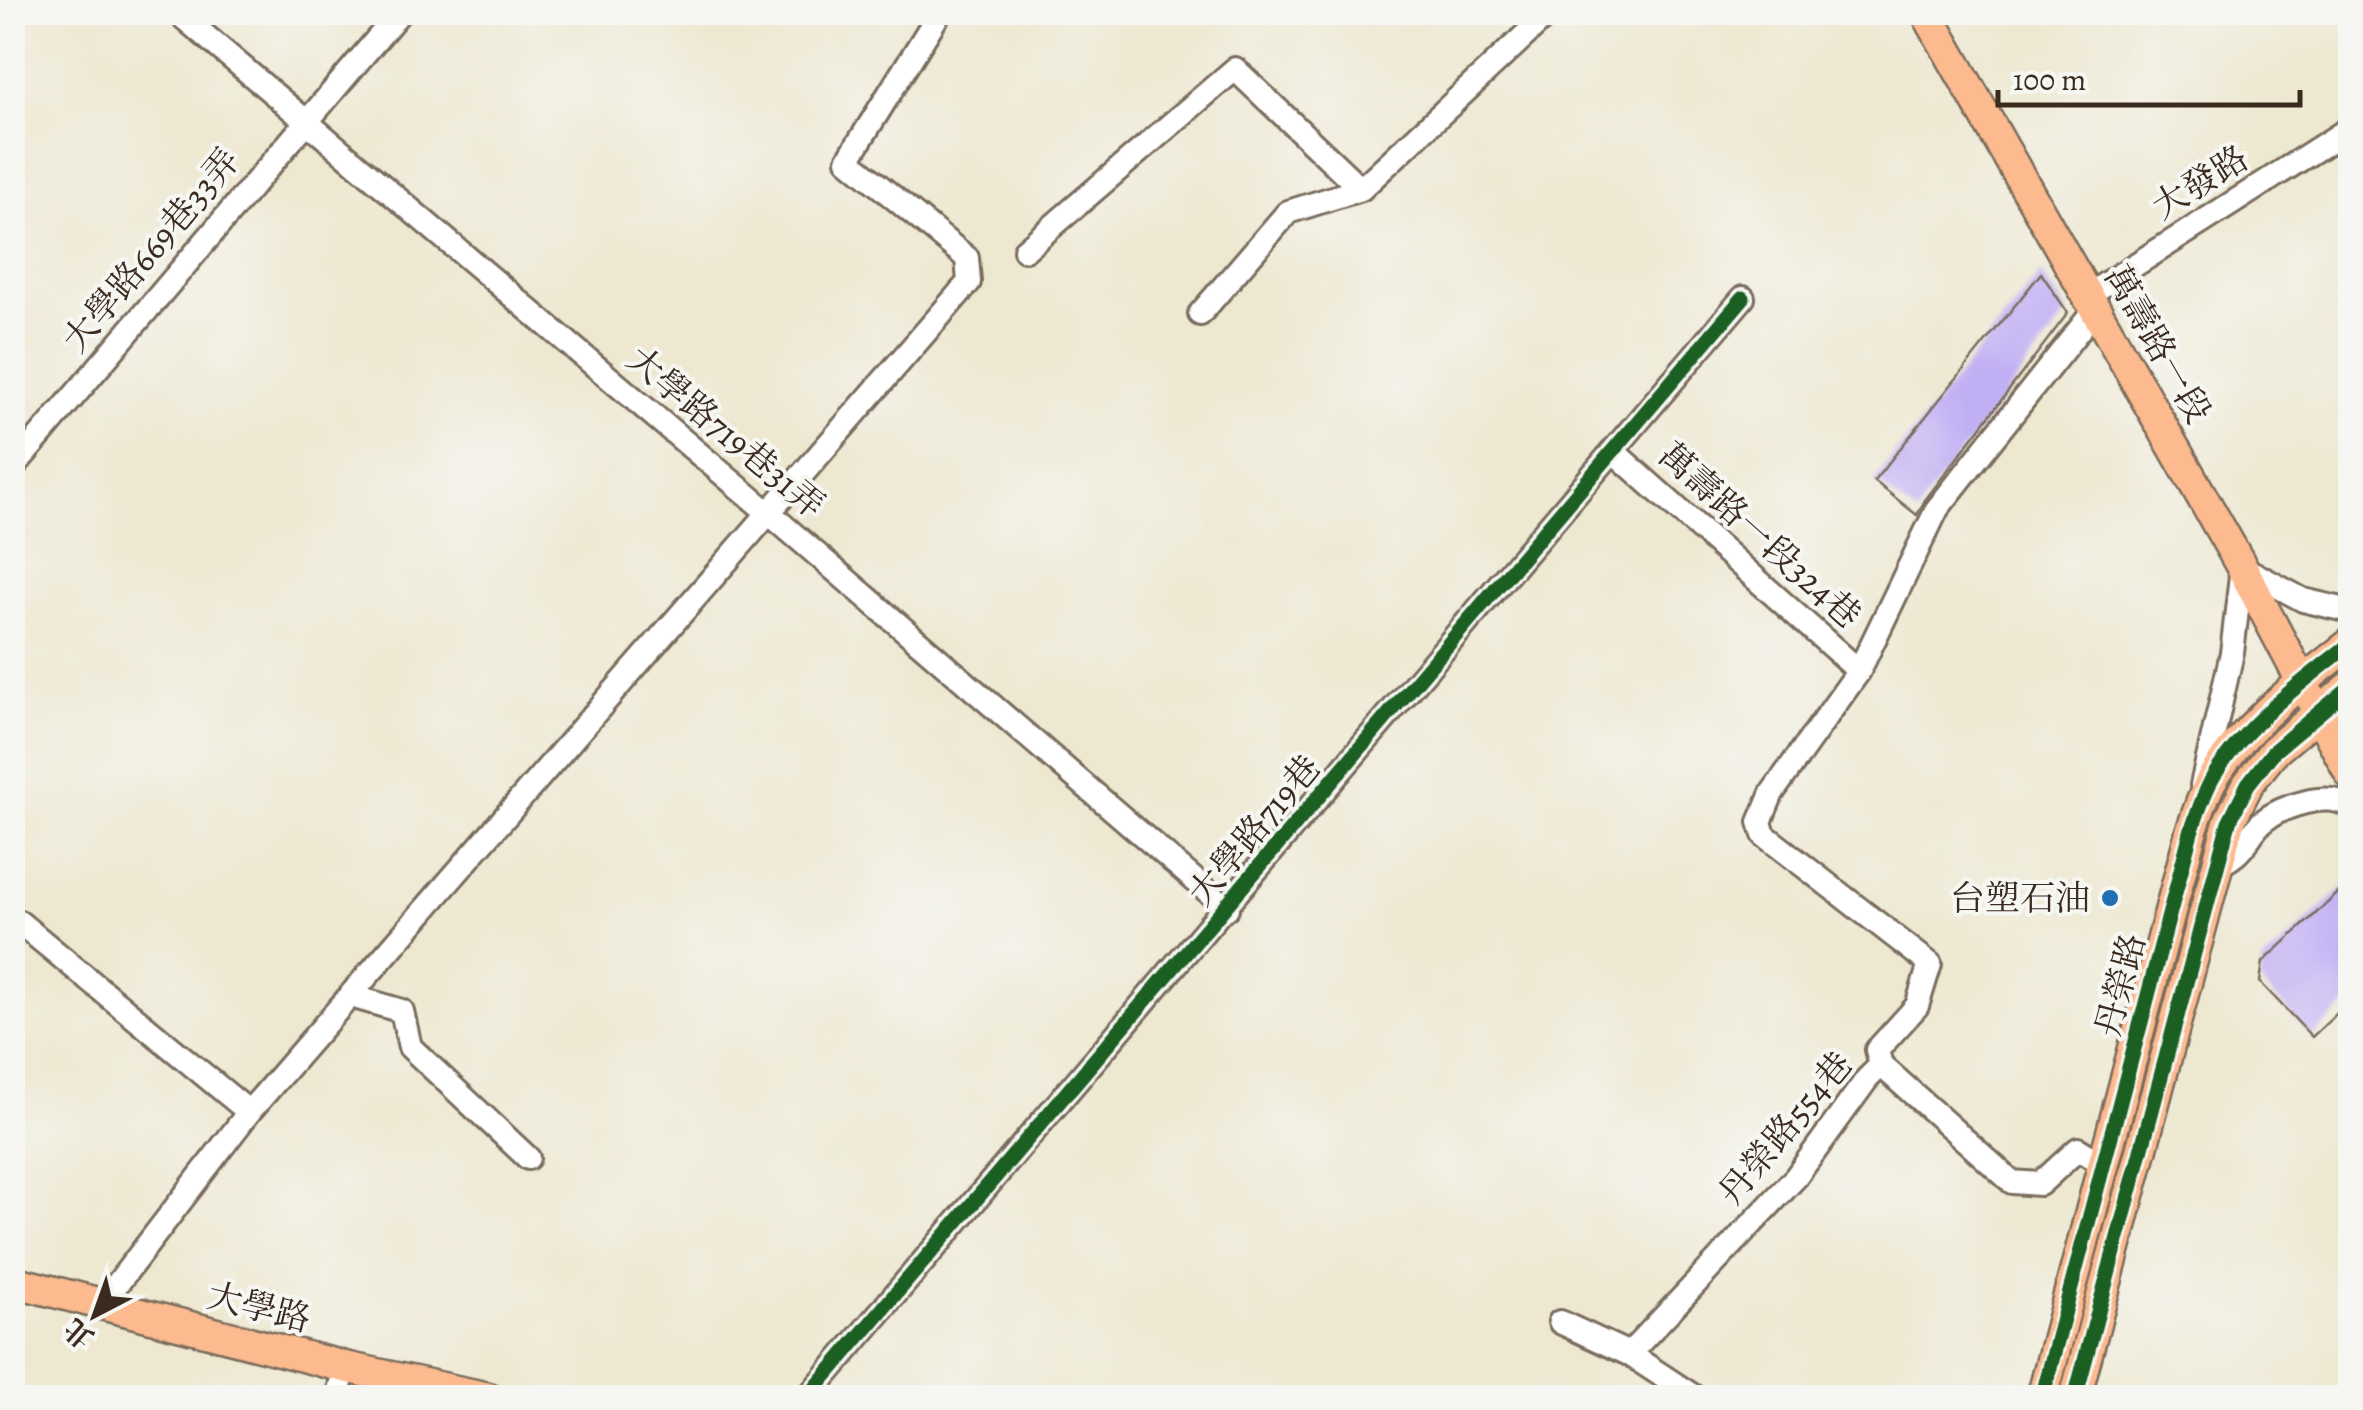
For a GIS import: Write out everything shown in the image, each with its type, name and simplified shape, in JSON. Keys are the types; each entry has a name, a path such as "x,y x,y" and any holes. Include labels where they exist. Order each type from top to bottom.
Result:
{"main road":[{"name":"萬壽路一段","path":"1926,12 2242,566 2350,772"},
{"name":"丹榮路","path":"2042,1398 2191,832 2213,776 2248,730 2350,644"},
{"name":"丹榮路","path":"2075,1398 2229,822 2248,784 2274,752 2350,687"},
{"path":"2167,922 2200,932"},
{"name":"大學路","path":"12,1281 346,1367 489,1398"}],"street":[{"name":"大學路719巷31弄","path":"177,12 770,514 1227,908"},
{"name":"大學路669巷33弄","path":"12,469 400,12"},
{"path":"100,1305 248,1112 970,282 967,258 848,160 940,12"},
{"path":"1200,314 1288,212 1361,189 1545,17"},
{"path":"1025,250 1235,70 1361,189"},
{"name":"大發路","path":"2091,303 2350,128"},
{"name":"大學路719巷","path":"807,1398 1743,298"},
{"name":"萬壽路一段324巷","path":"1881,1065 1877,1050 1917,1006 1930,964 1764,834 1760,822 1772,793 1860,671 1936,510 2091,303"},
{"name":"萬壽路一段324巷","path":"1614,452 1860,671"},
{"path":"2191,832 2232,654 2242,566 2303,600 2350,612"},
{"path":"2218,866 2238,852 2256,828 2275,814 2309,802 2343,801 2350,807"},
{"path":"12,920 248,1112"},
{"path":"351,996 402,1011 410,1047 528,1158"},
{"name":"丹榮路554巷","path":"1628,1354 1796,1178 1881,1065 2012,1182 2040,1184 2078,1149 2104,1165"},
{"path":"1560,1322 1628,1354 1696,1398"},
{"path":"337,1398 346,1367"}],"building":[{"path":"2041,273 2068,313 1917,515 1874,481"},
{"path":"2350,882 2350,1001 2312,1037 2260,982 2263,962"}],"cycle path":[{"path":"807,1398 1743,298"},
{"path":"2042,1398 2204,795 2215,774 2260,719 2350,644"},
{"path":"2075,1398 2229,822 2248,784 2274,751 2350,687"}],"place":[{"name":"台塑石油","path":"2110,898"}]}
